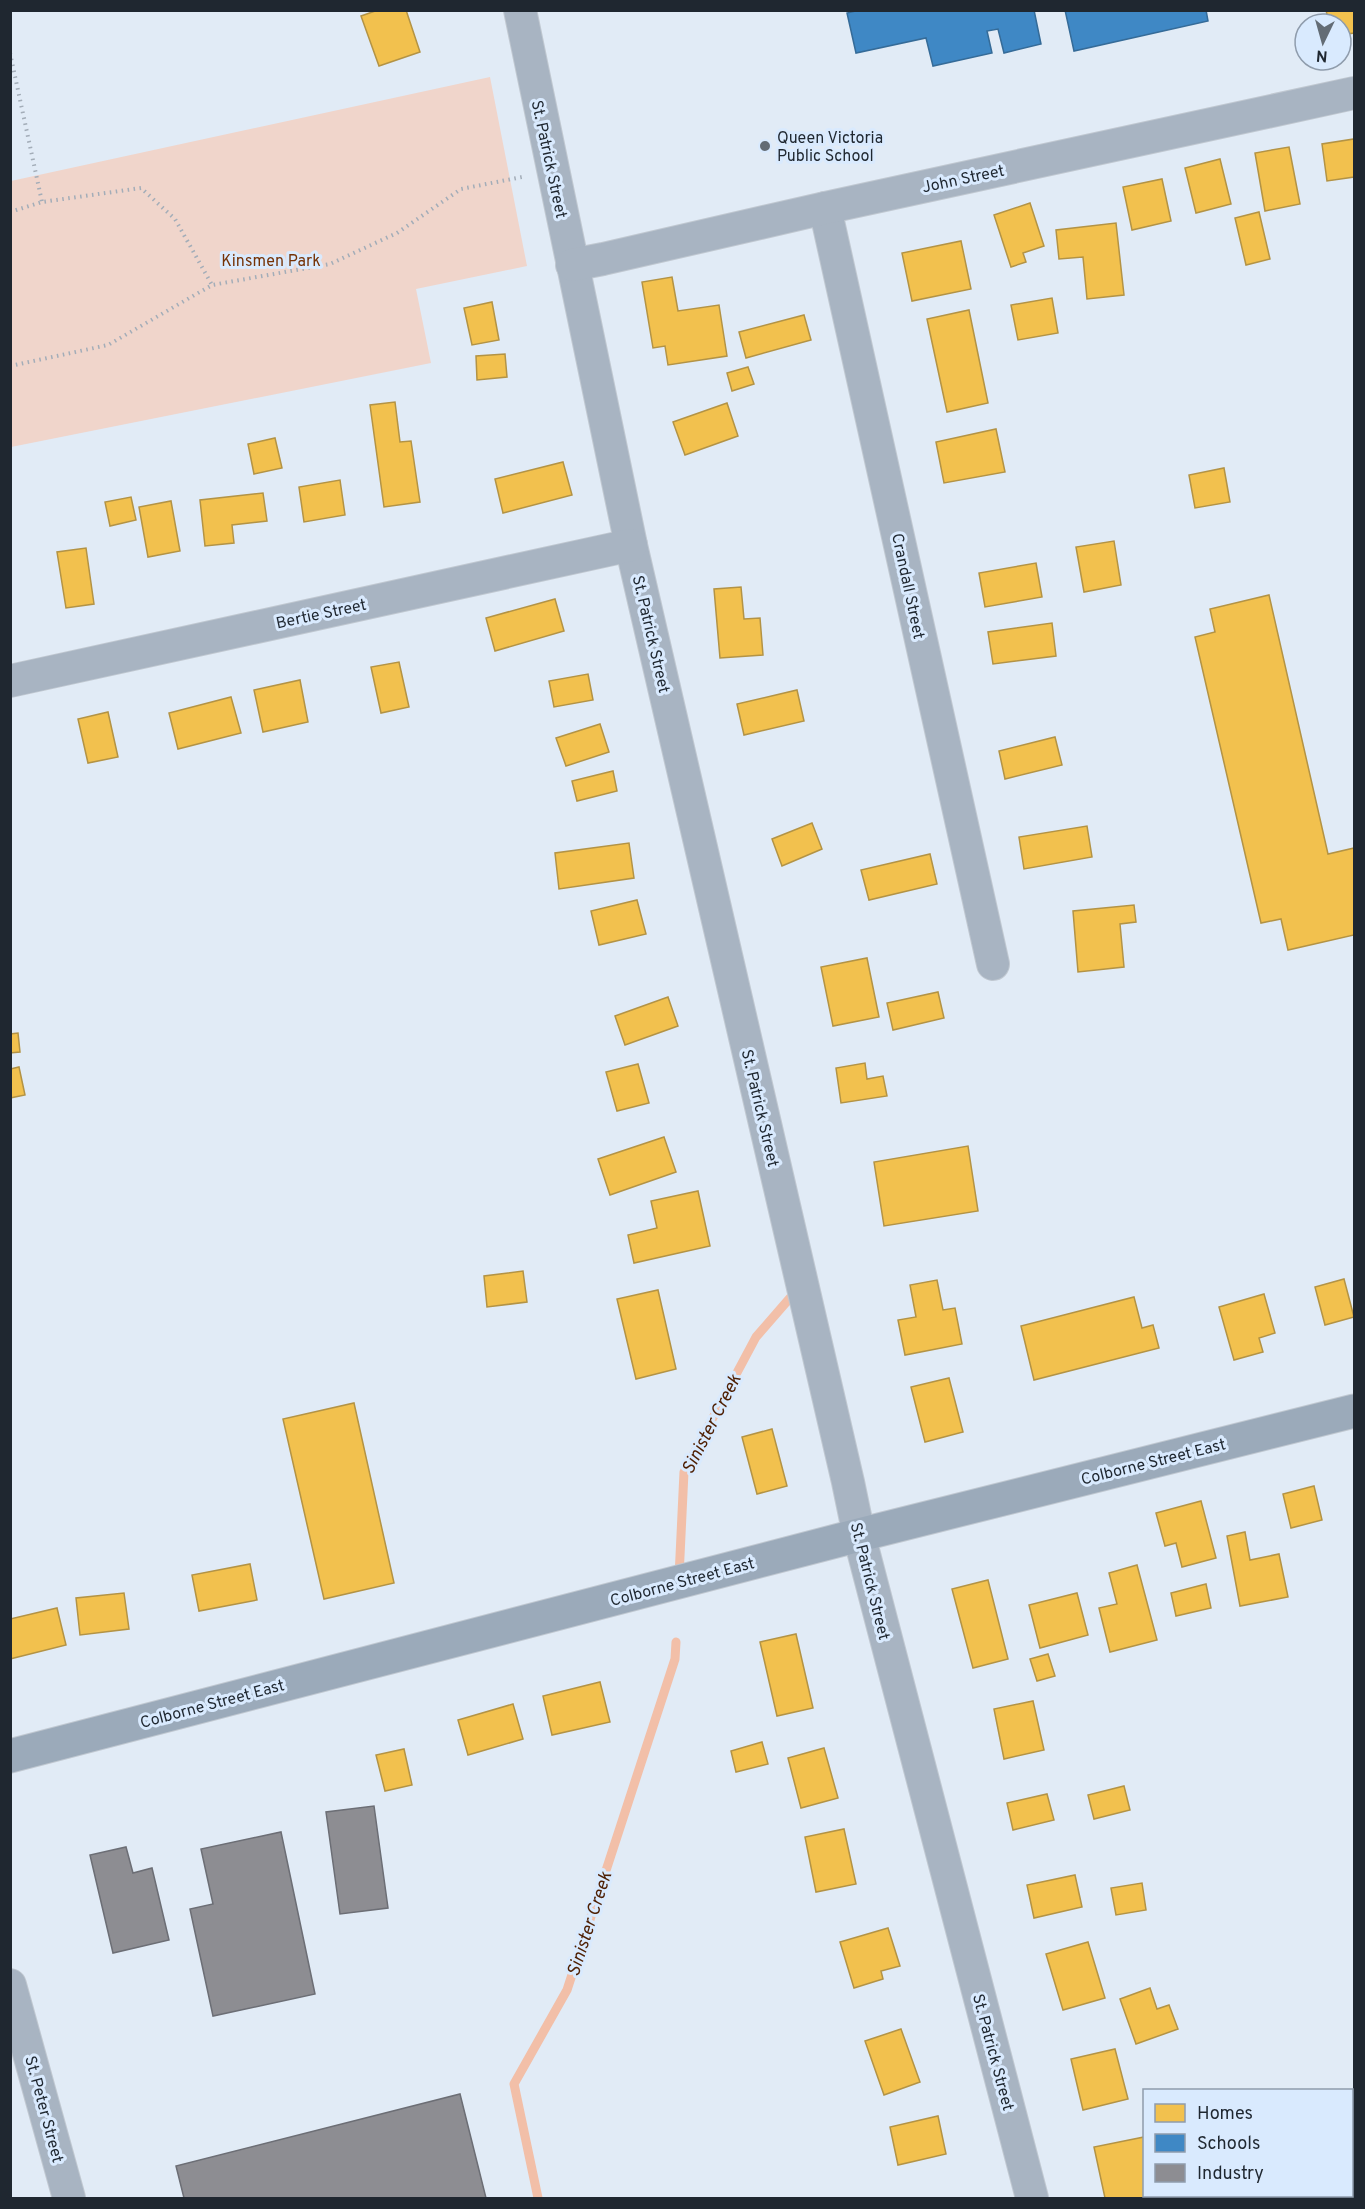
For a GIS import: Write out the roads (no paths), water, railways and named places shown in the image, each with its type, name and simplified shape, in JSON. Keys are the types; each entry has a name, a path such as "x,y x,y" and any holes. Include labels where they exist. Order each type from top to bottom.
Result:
{"main road":[{"name":"Colborne Street East","path":"10,1756 859,1535 1354,1411"}],"street":[{"name":"St. Patrick Street","path":"520,10 631,545 859,1535 1032,2199"},
{"name":"John Street","path":"572,265 1354,93"},
{"name":"Crandall Street","path":"825,208 993,964"},
{"name":"Bertie Street","path":"10,681 631,545"},
{"name":"St. Peter Street","path":"10,1985 69,2199"}],"waterway":[{"name":"Sinister Creek","path":"679,1577 684,1472 756,1337 796,1291"},
{"name":"Sinister Creek","path":"538,2198 514,2084 567,1990 675,1659 676,1642"}],"place":[{"name":"Queen Victoria Public School","path":"765,146"}],"park label":[{"name":"Kinsmen Park","path":"271,260"}]}
